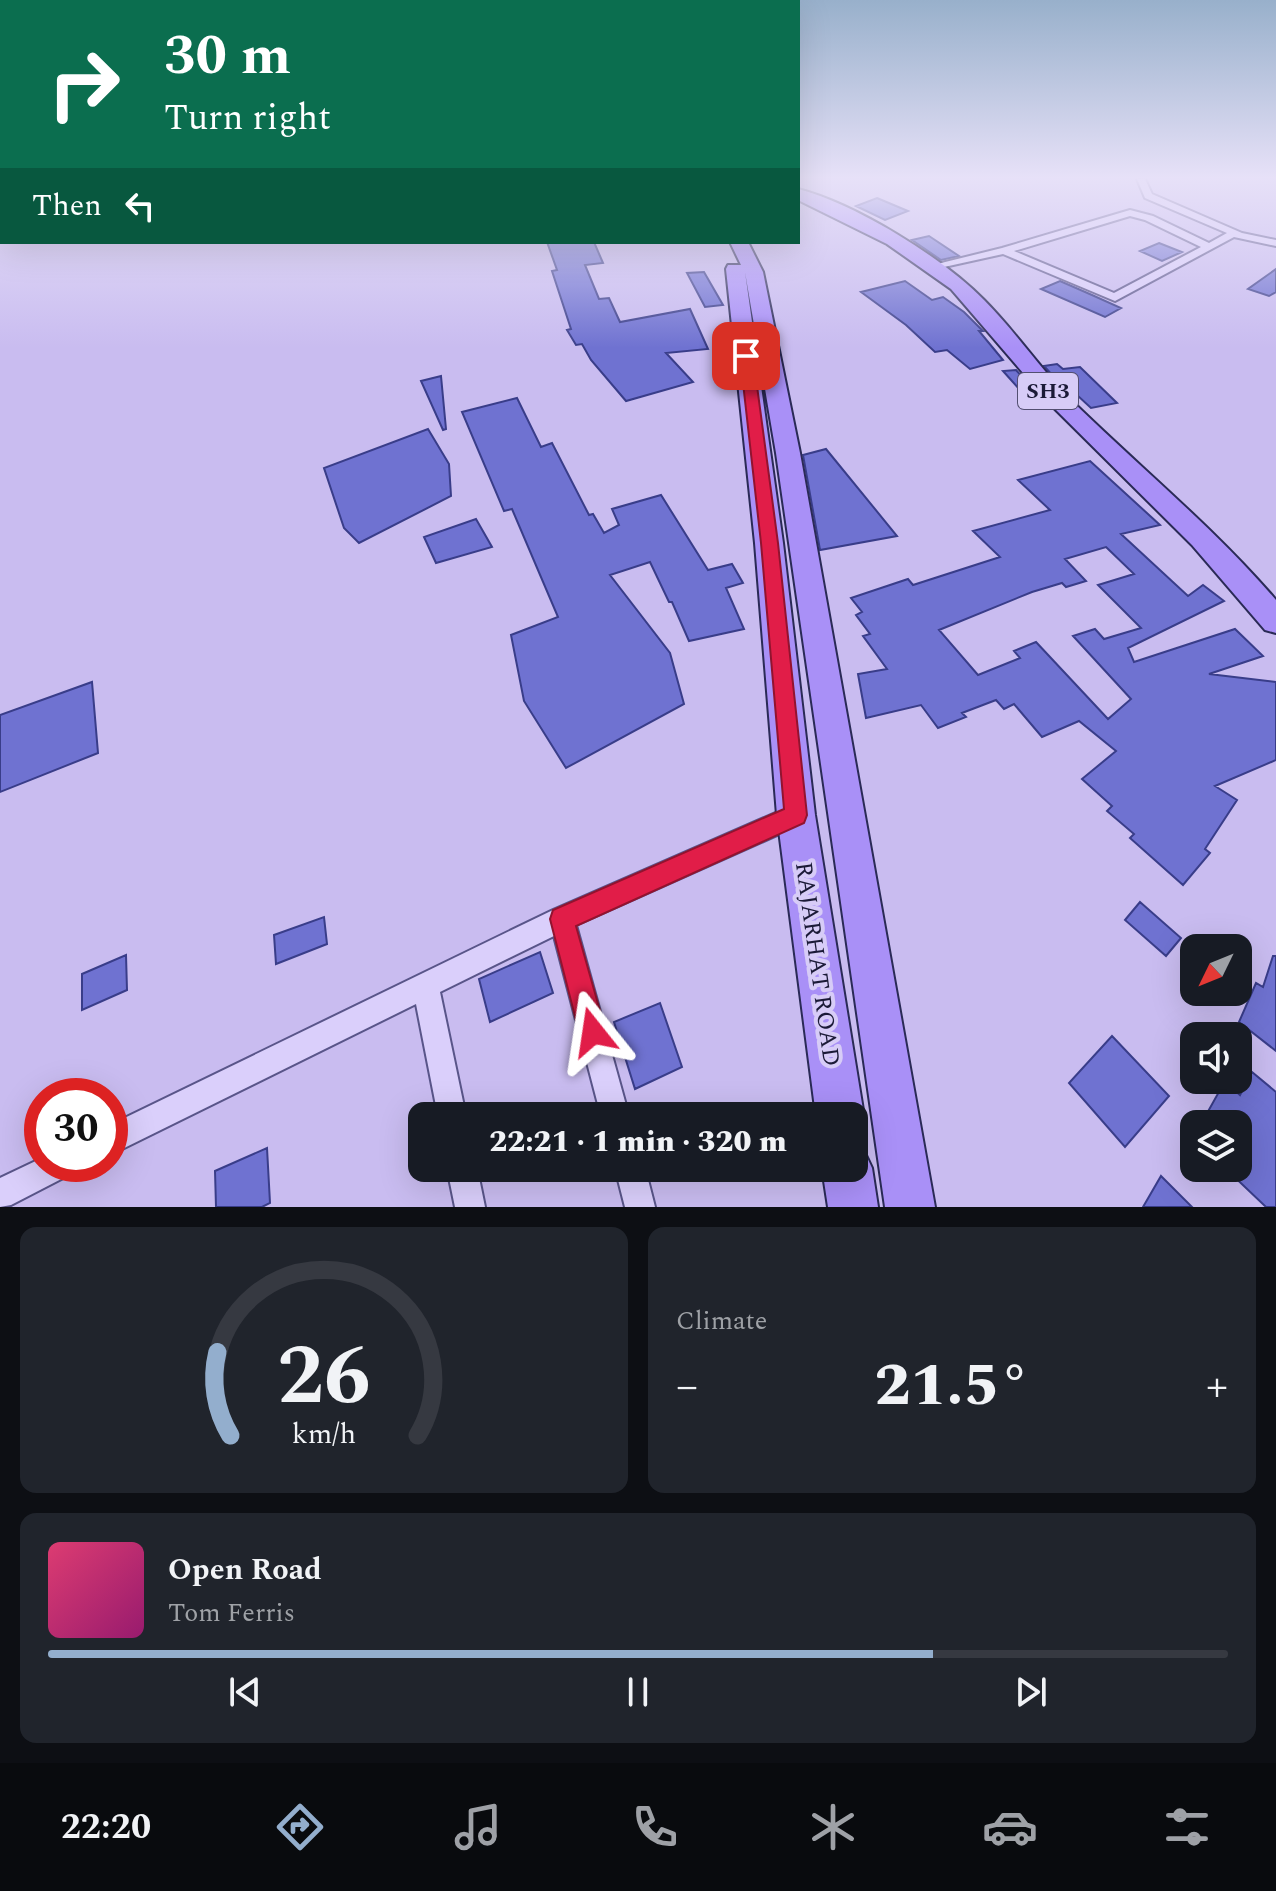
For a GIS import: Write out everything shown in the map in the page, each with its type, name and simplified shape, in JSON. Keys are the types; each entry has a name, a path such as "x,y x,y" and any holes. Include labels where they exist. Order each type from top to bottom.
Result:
{"main road":[{"name":"SH3","path":"886,235 935,266 978,304 1049,391 1205,541 1276,621"},
{"name":"RAJARHAT ROAD","path":"725,244 736,272 769,543 796,815 838,1102"},
{"path":"740,244 754,272 788,453 910,1207"},
{"path":"849,1182 853,1207"}],"street":[{"path":"935,266 1004,251 1056,235"},
{"path":"1185,235 1209,247"},
{"path":"1004,251 1115,297 1235,235"},
{"path":"1244,235 1276,243"},
{"path":"128,1131 562,919 796,815"},
{"path":"562,919 611,1102"},
{"path":"426,986 449,1102"},
{"path":"0,1194 24,1182"},
{"path":"465,1182 470,1207"},
{"path":"634,1182 640,1207"}],"building":[{"path":"929,236 959,256 941,260 912,240"},
{"path":"1159,243 1182,252 1162,261 1140,251"},
{"path":"548,244 595,244 603,263 585,265 599,299 609,298 620,322 690,309 708,349 666,353 693,382 626,401 591,360 582,344 576,345 567,330 571,329 552,271 557,270"},
{"path":"1276,269 1276,292 1269,296 1248,289"},
{"path":"704,272 723,305 705,307 687,273"},
{"path":"905,281 932,300 943,297 964,312 983,331 979,331 1003,360 970,369 947,350 935,352 906,325 861,292"},
{"path":"1060,281 1121,308 1105,317 1041,289"},
{"path":"1057,364 1063,369 1080,367 1117,403 1091,408 1077,395 1071,396 1044,366"},
{"path":"1016,370 1042,399 1030,401 1003,371"},
{"path":"441,376 446,429 443,430 421,381"},
{"path":"517,398 541,447 552,443 589,515 593,514 604,533 619,525 612,509 661,495 708,570 732,564 743,583 726,588 744,629 689,641 650,562 610,575 670,653 684,704 566,768 524,701 511,635 558,617 512,509 504,511 462,412"},
{"path":"428,429 449,464 451,496 359,543 344,528 324,468"},
{"path":"826,449 897,536 820,550 803,455"},
{"path":"1090,461 1160,525 1121,534 1188,596 1203,585 1224,601 1128,648 1134,662 1235,629 1263,656 1209,674 1276,682 1276,760 1215,786 1237,800 1205,849 1210,853 1183,885 1130,838 1134,834 1107,811 1112,806 1082,779 1116,751 1079,721 1042,737 1014,704 1004,709 996,700 962,713 966,717 938,728 921,705 866,718 858,674 887,669 863,636 870,634 856,615 862,612 851,598 908,579 913,585 1000,557 973,531 1050,510 1018,480","holes":["1106,547 1134,574 1098,585 1141,628 1104,639 1095,629 1073,636 1131,699 1108,719 1036,642 1014,651 1020,658 978,675 939,630 1032,592 1062,583 1066,587 1086,581 1065,559"]},
{"path":"476,519 492,547 436,563 424,537"},
{"path":"92,682 98,753 0,792 0,715"},
{"path":"1140,902 1180,939 1166,956 1125,920"},
{"path":"324,917 327,944 276,964 274,935"},
{"path":"540,952 553,993 490,1022 479,979"},
{"path":"126,955 127,990 82,1010 82,974"},
{"path":"1273,956 1276,956 1276,1051 1252,1032 1252,1022 1239,1022 1246,1006 1252,1006 1256,983 1263,987"},
{"path":"660,1003 682,1067 635,1089 614,1022"},
{"path":"1112,1036 1169,1096 1125,1147 1069,1083"},
{"path":"1252,1072 1276,1092 1276,1207 1266,1207 1240,1182 1252,1182 1252,1110 1209,1110 1218,1094 1252,1094"},
{"path":"267,1148 270,1203 262,1207 216,1207 215,1171"},
{"path":"1161,1176 1192,1207 1143,1207"}],"route":[{"path":"593,1032 562,919 796,815 769,543 746,356"}]}
